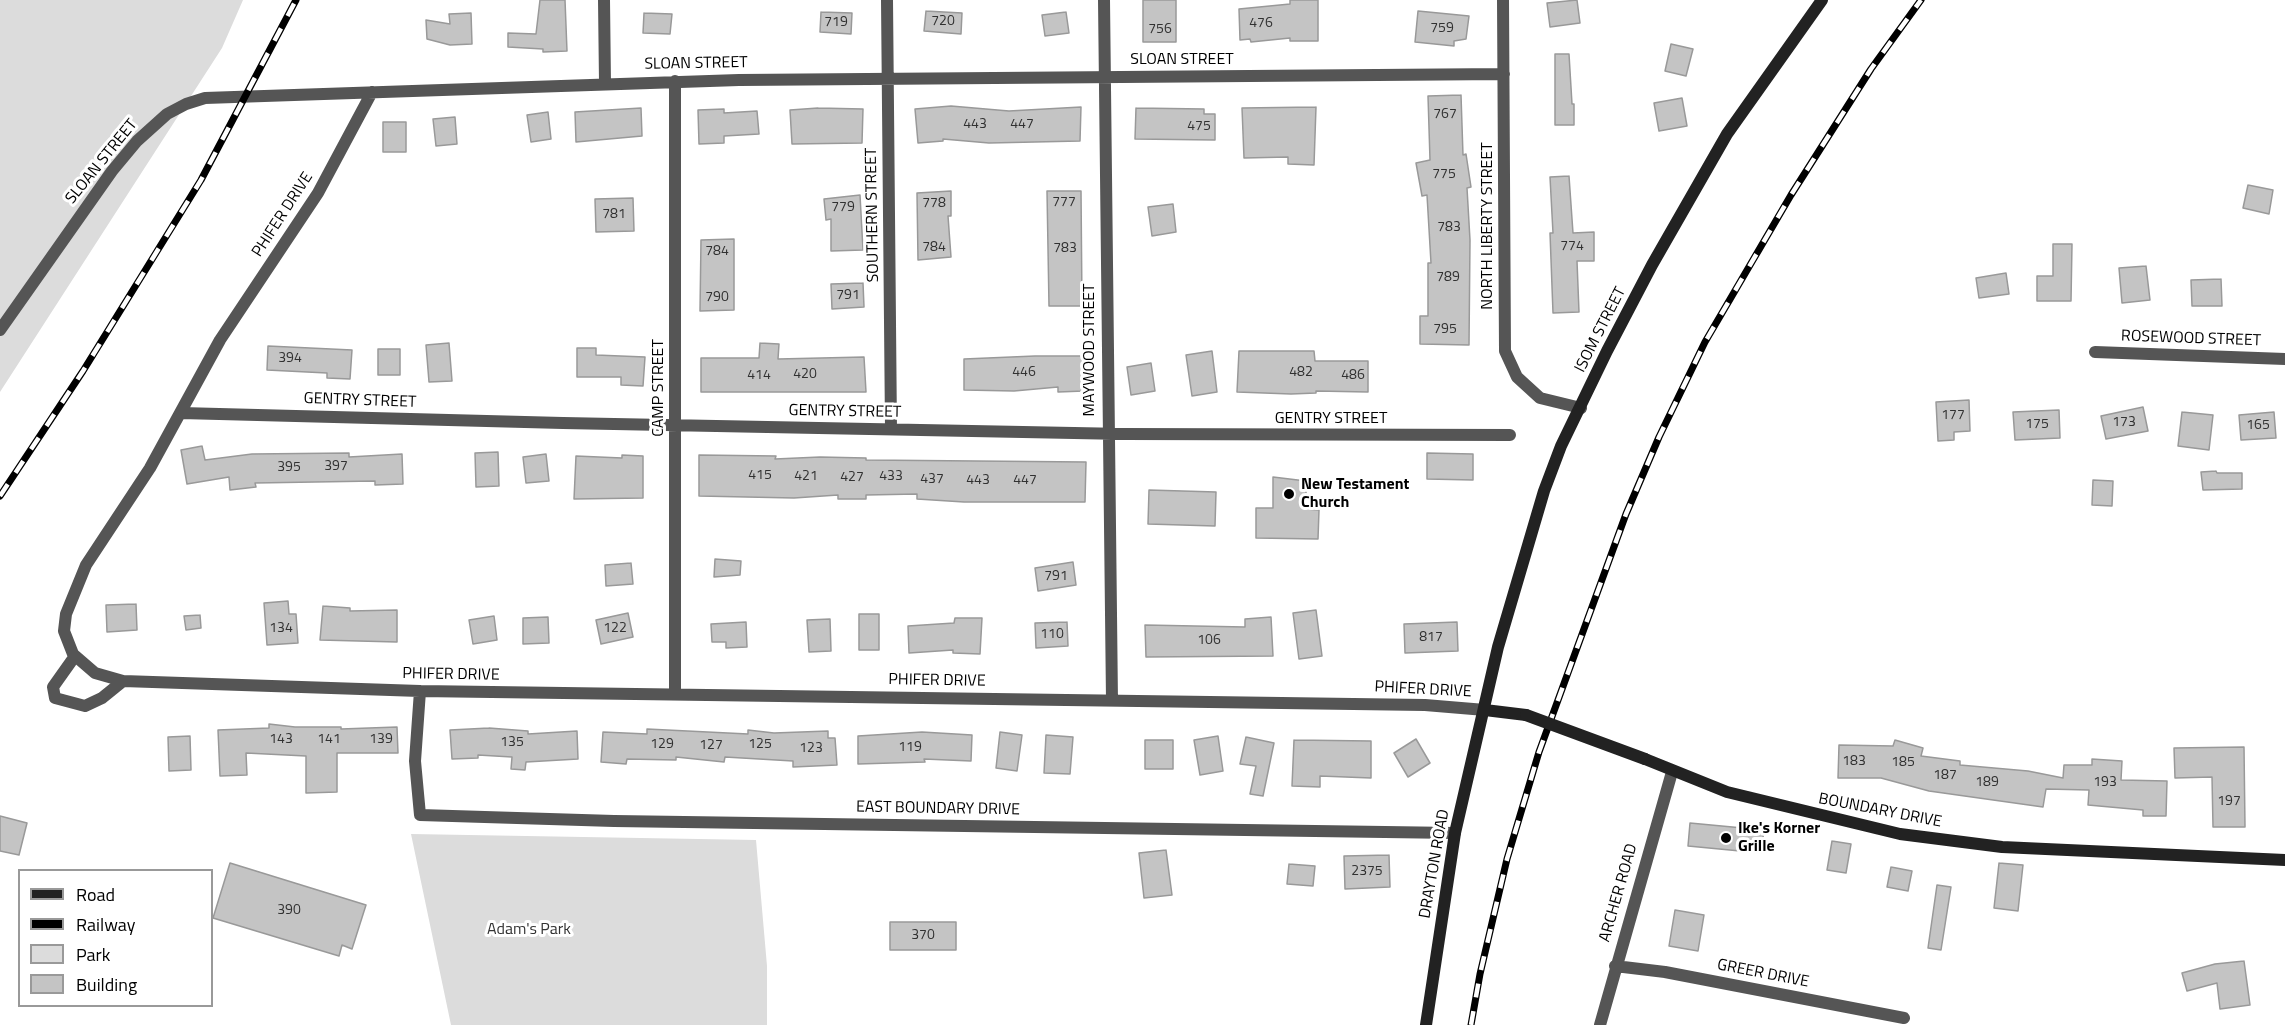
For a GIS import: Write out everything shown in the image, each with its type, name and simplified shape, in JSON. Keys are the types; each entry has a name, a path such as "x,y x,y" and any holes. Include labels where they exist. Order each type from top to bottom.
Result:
{"main road":[{"name":"ISOM STREET","path":"1485,710 1498,647 1544,491 1581,408 1652,265 1727,134 1822,0"},
{"name":"BOUNDARY DRIVE","path":"1485,710 1526,715 1645,759 1672,772 1765,803 1857,825 1951,842 2002,847 2285,860"},
{"name":"DRAYTON ROAD","path":"1426,1025 1455,832 1485,710"}],"street":[{"path":"604,0 604,84"},
{"name":"SOUTHERN STREET","path":"887,0 891,429"},
{"name":"MAYWOOD STREET","path":"1104,0 1112,700"},
{"name":"NORTH LIBERTY STREET","path":"1503,0 1505,351 1517,377 1540,398 1581,408"},
{"name":"SLOAN STREET","path":"0,330 112,171 137,141 167,114 186,104 206,98 675,81 1504,74"},
{"name":"CAMP STREET","path":"675,81 675,694"},
{"name":"PHIFER DRIVE","path":"372,92 318,193 220,340 150,468 99,541 75,589 66,614 64,630 75,656 95,673 123,681 420,691 1425,705 1485,710"},
{"name":"ROSEWOOD STREET","path":"2095,352 2285,359"},
{"name":"GENTRY STREET","path":"181,412 1108,434 1510,435"},
{"path":"75,656 53,687 56,698 85,706 102,698 123,681"},
{"name":"EAST BOUNDARY DRIVE","path":"420,691 415,761 420,815 614,821 1455,832"},
{"name":"ARCHER ROAD","path":"1600,1025 1672,772"},
{"name":"GREER DRIVE","path":"1615,966 1665,972 1904,1018"}],"green space":[{"path":"0,0 243,0 222,48 0,392"},
{"name":"Adam's Park","path":"411,834 756,840 767,966 767,1025 451,1025"}],"building":[{"path":"540,0 565,0 567,51 543,52 543,49 508,47 508,33 536,34"},
{"path":"1143,0 1176,0 1176,42 1143,42"},
{"path":"1290,0 1318,0 1318,41 1290,41 1290,38 1251,42 1250,39 1240,40 1239,9 1290,4"},
{"path":"1577,0 1580,23 1550,27 1547,3"},
{"path":"926,11 962,13 961,34 924,31"},
{"path":"1418,11 1469,16 1466,39 1454,41 1454,46 1415,42"},
{"path":"821,12 852,13 851,34 820,32"},
{"path":"1066,12 1069,33 1045,36 1042,15"},
{"path":"471,13 472,44 450,45 427,39 426,20 450,24 449,14"},
{"path":"644,13 672,14 670,34 643,33"},
{"path":"1671,44 1693,49 1686,76 1665,71"},
{"path":"1555,54 1569,54 1574,125 1555,125"},
{"path":"1461,95 1463,155 1466,154 1471,187 1467,188 1470,240 1469,345 1420,344 1420,316 1428,316 1428,263 1431,263 1427,195 1422,196 1416,163 1430,160 1428,96"},
{"path":"1682,98 1687,126 1659,131 1654,103"},
{"path":"951,106 1009,111 1081,107 1080,141 989,143 943,139 943,141 918,143 915,109"},
{"path":"1316,107 1314,165 1288,164 1288,157 1244,158 1242,108"},
{"path":"641,108 642,136 576,142 575,112"},
{"path":"1136,108 1204,109 1204,114 1215,114 1215,140 1135,139"},
{"path":"724,109 724,113 757,111 759,134 724,136 724,143 699,144 698,110"},
{"path":"863,109 862,143 792,144 790,110"},
{"path":"548,112 551,139 531,142 527,115"},
{"path":"455,117 457,144 436,146 433,119"},
{"path":"383,122 406,122 406,152 383,152"},
{"path":"1569,176 1573,233 1594,232 1594,261 1577,261 1579,312 1553,313 1550,177"},
{"path":"2248,185 2273,190 2269,214 2243,208"},
{"path":"951,191 951,216 948,216 951,257 918,260 917,193"},
{"path":"1047,191 1081,191 1082,306 1049,306"},
{"path":"860,195 863,250 831,251 831,219 826,220 824,199"},
{"path":"633,198 634,231 596,232 595,199"},
{"path":"1173,204 1176,232 1152,236 1148,207"},
{"path":"734,239 734,310 700,311 701,240"},
{"path":"2053,244 2072,244 2071,301 2037,301 2037,276 2053,276"},
{"path":"2146,266 2150,300 2122,303 2119,268"},
{"path":"2006,273 2009,294 1979,298 1976,278"},
{"path":"2221,279 2222,306 2192,306 2191,280"},
{"path":"863,283 864,307 832,309 831,284"},
{"path":"449,343 452,381 429,382 426,345"},
{"path":"760,343 779,344 778,359 864,357 866,392 701,392 701,358 759,358"},
{"path":"268,346 352,350 350,379 327,378 327,373 267,370"},
{"path":"577,348 596,348 596,355 645,357 643,386 621,385 621,377 577,377"},
{"path":"378,349 400,349 400,375 378,375"},
{"path":"1212,351 1217,392 1192,396 1186,355"},
{"path":"1239,351 1314,351 1315,361 1368,361 1368,392 1316,391 1316,393 1291,394 1237,392"},
{"path":"1083,356 1084,391 1058,392 1058,387 1014,391 964,390 964,359"},
{"path":"1151,363 1155,391 1131,395 1127,367"},
{"path":"1969,400 1970,431 1954,432 1954,440 1938,441 1936,402"},
{"path":"2143,407 2148,431 2106,439 2101,416"},
{"path":"2059,410 2060,438 2015,440 2013,412"},
{"path":"2182,412 2213,415 2209,450 2178,446"},
{"path":"2274,412 2276,438 2241,440 2239,415"},
{"path":"202,446 205,460 252,454 349,453 349,457 402,454 403,484 375,485 375,481 255,483 256,487 230,490 229,477 187,484 181,450"},
{"path":"498,452 499,486 476,487 475,453"},
{"path":"1427,453 1473,454 1473,480 1427,479"},
{"path":"546,454 549,481 526,483 523,457"},
{"path":"622,455 643,456 643,498 574,499 576,456 622,458"},
{"path":"699,455 776,456 775,459 820,457 866,458 866,460 1086,462 1085,502 964,502 917,499 917,494 866,495 866,499 838,499 838,495 794,498 699,496"},
{"path":"2216,471 2217,473 2242,473 2242,489 2203,490 2201,472"},
{"name":"New Testament Church","path":"1273,477 1306,481 1306,509 1319,510 1318,539 1256,538 1256,508 1273,508"},
{"path":"2093,480 2113,481 2112,506 2092,505"},
{"path":"1149,490 1216,492 1215,526 1148,524"},
{"path":"715,559 741,561 740,575 714,577"},
{"path":"1073,562 1076,585 1038,591 1035,568"},
{"path":"631,563 633,584 606,586 605,565"},
{"path":"288,601 289,614 296,614 298,643 267,645 264,603"},
{"path":"136,604 137,630 107,632 106,605"},
{"path":"323,606 350,608 350,611 397,610 397,642 320,640"},
{"path":"1316,610 1322,656 1299,659 1293,613"},
{"path":"628,613 633,637 601,644 596,620"},
{"path":"859,614 879,614 879,650 859,650"},
{"path":"200,615 201,628 186,630 184,616"},
{"path":"494,616 497,640 473,644 469,620"},
{"path":"548,617 549,643 523,644 523,618"},
{"path":"1271,617 1273,656 1146,657 1145,625 1245,627 1245,619"},
{"path":"955,618 982,618 980,654 953,653 953,650 909,653 908,626 954,623"},
{"path":"830,619 831,651 809,652 807,620"},
{"path":"746,622 747,647 726,648 726,642 712,642 711,624"},
{"path":"1067,622 1068,646 1036,648 1035,623"},
{"path":"1457,622 1458,651 1405,653 1404,624"},
{"path":"269,724 295,727 341,727 341,729 397,727 398,753 337,753 337,792 306,793 306,756 246,753 247,775 220,776 218,730 269,728"},
{"path":"489,728 528,731 528,734 577,731 578,759 526,762 525,770 511,769 512,757 478,755 478,758 452,759 450,730"},
{"path":"647,729 748,734 748,730 774,733 828,731 828,738 835,738 837,765 793,767 793,761 725,757 724,762 676,757 676,760 627,759 626,764 601,762 603,732 647,734"},
{"path":"922,732 972,735 971,761 924,759 925,762 858,764 858,736"},
{"path":"1000,732 1022,735 1017,771 996,768"},
{"path":"1046,735 1073,737 1070,774 1044,773"},
{"path":"190,736 191,770 169,771 168,737"},
{"path":"1218,736 1223,771 1200,775 1194,740"},
{"path":"1246,737 1274,743 1263,796 1250,794 1256,766 1240,764"},
{"path":"1416,739 1430,763 1408,777 1394,753"},
{"path":"1145,740 1173,740 1173,769 1145,769"},
{"path":"1294,740 1371,741 1371,778 1320,776 1320,787 1292,786"},
{"path":"1895,740 1923,748 1921,756 1960,761 1960,765 2028,771 2063,778 2064,765 2092,765 2092,759 2122,761 2121,780 2167,781 2166,816 2143,816 2143,810 2088,805 2089,790 2046,789 2043,807 1929,791 1881,778 1838,778 1839,745 1893,746"},
{"path":"2244,747 2245,827 2213,827 2212,777 2175,778 2174,748"},
{"path":"0,816 27,823 19,855 0,851"},
{"name":"Ike's Korner Grille","path":"1690,823 1764,830 1761,853 1688,846"},
{"path":"1832,841 1851,844 1846,873 1827,870"},
{"path":"1166,850 1172,895 1144,898 1139,853"},
{"path":"1389,855 1390,887 1345,889 1344,856"},
{"path":"230,863 366,905 352,949 342,945 339,956 213,918"},
{"path":"1999,863 2023,865 2018,911 1994,908"},
{"path":"1289,864 1315,866 1313,886 1287,884"},
{"path":"1891,867 1912,871 1908,891 1887,887"},
{"path":"1937,885 1951,887 1941,950 1928,948"},
{"path":"1675,910 1704,915 1698,951 1669,946"},
{"path":"890,922 956,922 956,950 890,950"},
{"path":"2244,961 2250,1005 2220,1009 2217,983 2187,991 2182,973 2215,964"}],"railway":[{"path":"0,496 83,371 201,180 296,0"},
{"path":"1471,1025 1480,974 1507,859 1539,752 1626,514 1659,437 1705,342 1791,195 1871,69 1921,0"}],"place":[{"name":"New Testament Church","path":"1289,494"},
{"name":"Ike's Korner Grille","path":"1726,838"}]}
